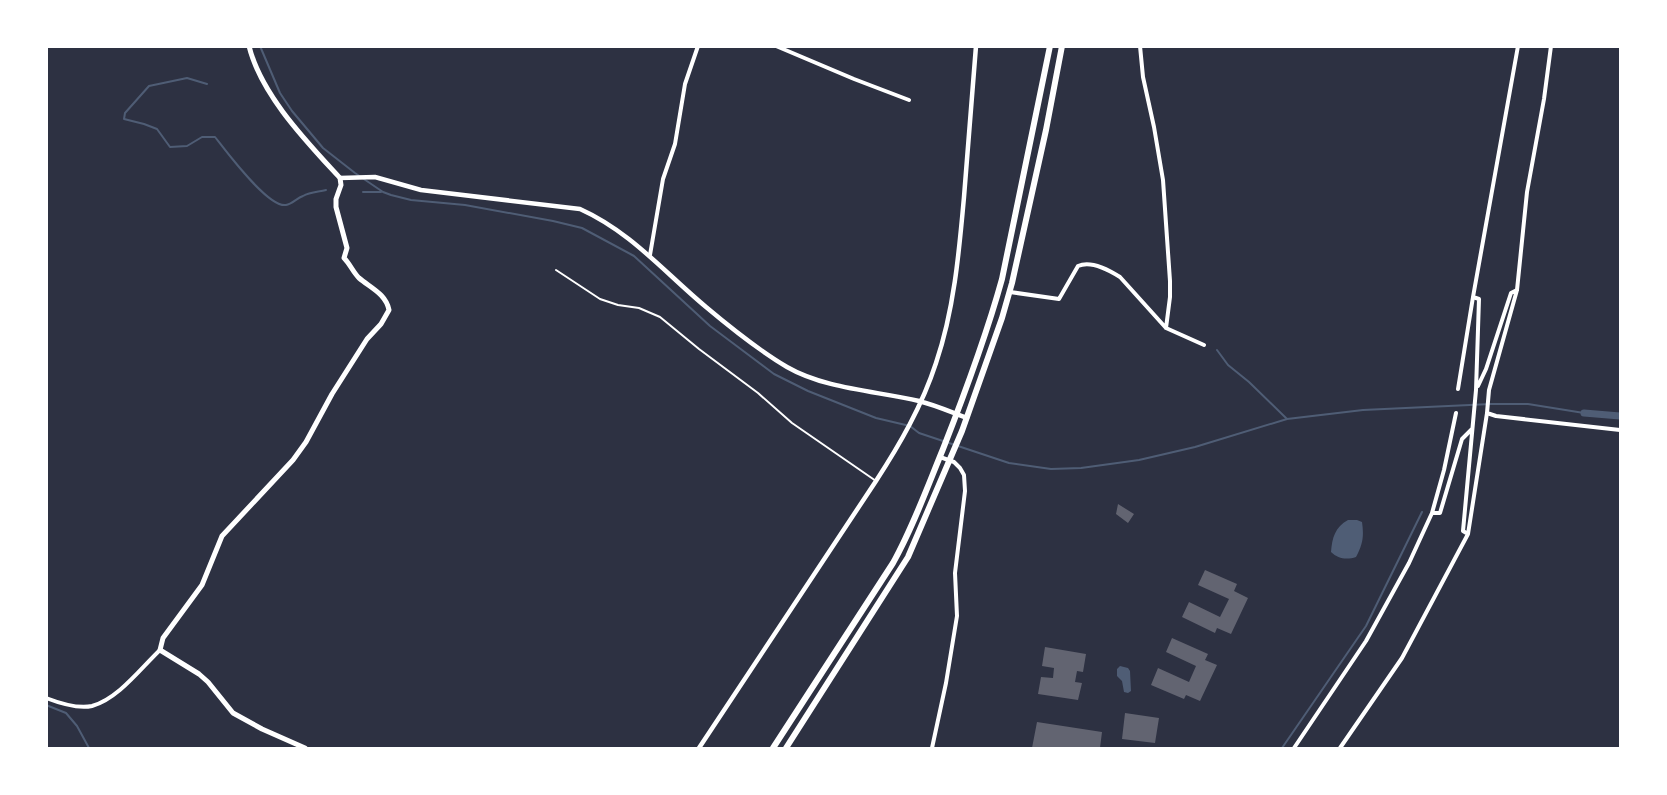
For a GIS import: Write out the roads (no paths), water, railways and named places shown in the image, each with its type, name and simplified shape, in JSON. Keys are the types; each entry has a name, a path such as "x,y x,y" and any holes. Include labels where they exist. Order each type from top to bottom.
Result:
{"main road":[{"path":"249,46 262,80 296,130 340,178 341,185 336,207 347,248 344,258 358,277 383,297 389,310 381,324 367,339 293,460 222,536 202,585 167,631 160,650 199,674 233,712 262,729 305,748"},
{"path":"773,748 899,552 957,414 1002,279 1050,46"},
{"path":"786,748 905,563 967,418 1009,292 1046,130 1062,46"}],"street":[{"path":"650,255 663,179 675,144 686,84 698,46"},
{"path":"776,46 909,100"},
{"path":"699,748 902,441 921,402 936,363 949,314 955,277 976,46"},
{"path":"1140,46 1143,77 1162,180 1170,281 1166,328"},
{"path":"1458,389 1518,46"},
{"path":"1340,748 1402,658 1468,534 1489,390 1517,291 1527,192 1551,46"},
{"path":"340,178 375,177 421,190 580,209 601,218 650,255 705,306 754,345 788,368 824,382 921,402 967,418"},
{"path":"1009,292 1059,299 1078,266 1093,265 1120,278 1166,328 1204,345"},
{"path":"1476,390 1486,369 1511,293 1517,291"},
{"path":"1468,534 1463,531 1476,390 1479,299 1473,297"},
{"path":"1294,748 1366,640 1409,563 1432,513 1456,413"},
{"path":"1487,413 1496,416 1620,430"},
{"path":"1432,513 1440,513 1462,438 1473,428"},
{"path":"932,748 957,616 955,573 965,490 964,476 960,468 951,458 941,454"},
{"path":"46,698 60,704 92,706 114,696 160,650"}],"lane":[{"path":"556,270 600,299 639,308 660,317 759,393 792,423 876,481"}],"water":[{"path":"1348,520 1362,522 1363,536 1356,557 1346,559 1331,552 1335,533"},
{"path":"1120,666 1130,671 1131,691 1128,693 1124,692 1122,681 1117,676 1117,669"}],"waterway":[{"path":"260,46 280,93 323,148 383,192 411,200 465,205 582,228 634,256 710,326 774,374 808,391 876,418 910,426 919,433 1009,463 1051,469 1081,468 1139,460 1195,447 1287,419 1363,410 1528,404 1584,413"},
{"path":"207,84 187,78 149,86 125,113 124,119 157,129 170,147 187,146 202,137 215,137 248,177 278,204 286,205 311,193 326,190"},
{"path":"363,192 381,192"},
{"path":"1217,350 1228,365 1287,419"},
{"path":"1584,413 1620,416"},
{"path":"1282,748 1366,626 1422,512"},
{"path":"46,705 66,713 77,726 89,748"}]}
